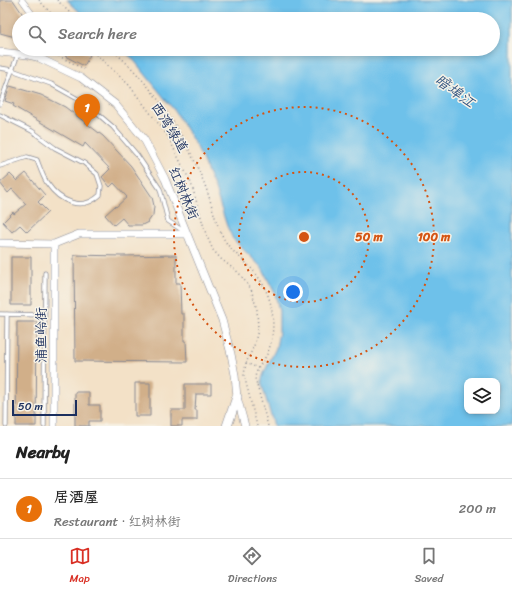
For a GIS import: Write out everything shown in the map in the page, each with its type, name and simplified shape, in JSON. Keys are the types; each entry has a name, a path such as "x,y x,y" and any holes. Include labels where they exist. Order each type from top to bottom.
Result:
{"street":[{"path":"22,0 31,12"},
{"name":"红树林街","path":"0,52 12,53"},
{"name":"红树林街","path":"36,56 81,78 115,104 144,139 165,179 222,320 232,354 237,397 245,426"},
{"path":"2,242 54,244 79,234 187,234"},
{"name":"浦鱼岭街","path":"54,244 54,426"},
{"path":"227,426 237,397"}],"lane":[{"path":"0,104 17,56"},
{"path":"0,68 12,70 51,84 85,103 112,127 137,155 160,189 168,221 187,234"},
{"path":"0,115 32,131 54,148 84,163 97,174 101,186 100,195 94,200 84,203 72,203 58,196 47,183 37,160 26,157 0,166"},
{"path":"44,426 45,273"},
{"path":"0,314 44,315"},
{"path":"6,314 6,426"}],"path":[{"path":"39,0 50,12"},
{"path":"57,0 69,12"},
{"path":"59,56 84,69"},
{"name":"西湾绿道","path":"98,56 130,85 166,135 190,183 206,234 213,250 221,259 239,273 251,289 257,310 258,330 254,346 246,363 244,375 257,426"},
{"path":"120,56 125,60 169,114 192,155 206,188 222,236 234,253 251,268 260,280 267,294 272,312 271,339 266,354 256,373 256,383 268,426"},
{"path":"246,363 258,368"}],"water":[{"name":"暗埠江","path":"67,0 512,0 512,426 274,426 262,385 262,379 276,348 279,332 279,311 275,293 262,268 233,239 227,226 214,186 197,147 174,110 130,56 500,56 500,12 80,12"}],"building":[{"path":"0,0 13,0 21,12 12,12 12,36 0,33"},
{"path":"65,56 89,56 84,66"},
{"path":"10,86 41,95 65,107 103,136 131,166 152,197 154,206 153,215 148,222 142,225 128,225 122,218 114,225 105,215 127,197 114,183 110,187 102,177 110,169 85,143 83,147 13,106 14,104 5,101"},
{"path":"26,173 45,195 38,202 48,212 27,232 20,225 12,232 3,222 13,212 14,214 26,204 12,189 8,193 0,183 10,174 17,181"},
{"path":"74,255 176,255 176,283 180,283 181,314 184,314 184,341 186,341 187,362 75,361"},
{"path":"11,257 31,257 31,305 11,305"},
{"path":"17,322 37,322 36,426 16,426"},
{"path":"135,383 150,383 150,416 135,416"},
{"path":"185,384 211,384 211,394 196,394 195,410 197,410 197,420 182,420 182,426 171,426 171,410 185,410"},
{"path":"75,392 89,392 89,405 100,405 100,421 89,421 89,426 75,426"}],"place":[{"name":"居酒屋","path":"87,127"}]}
